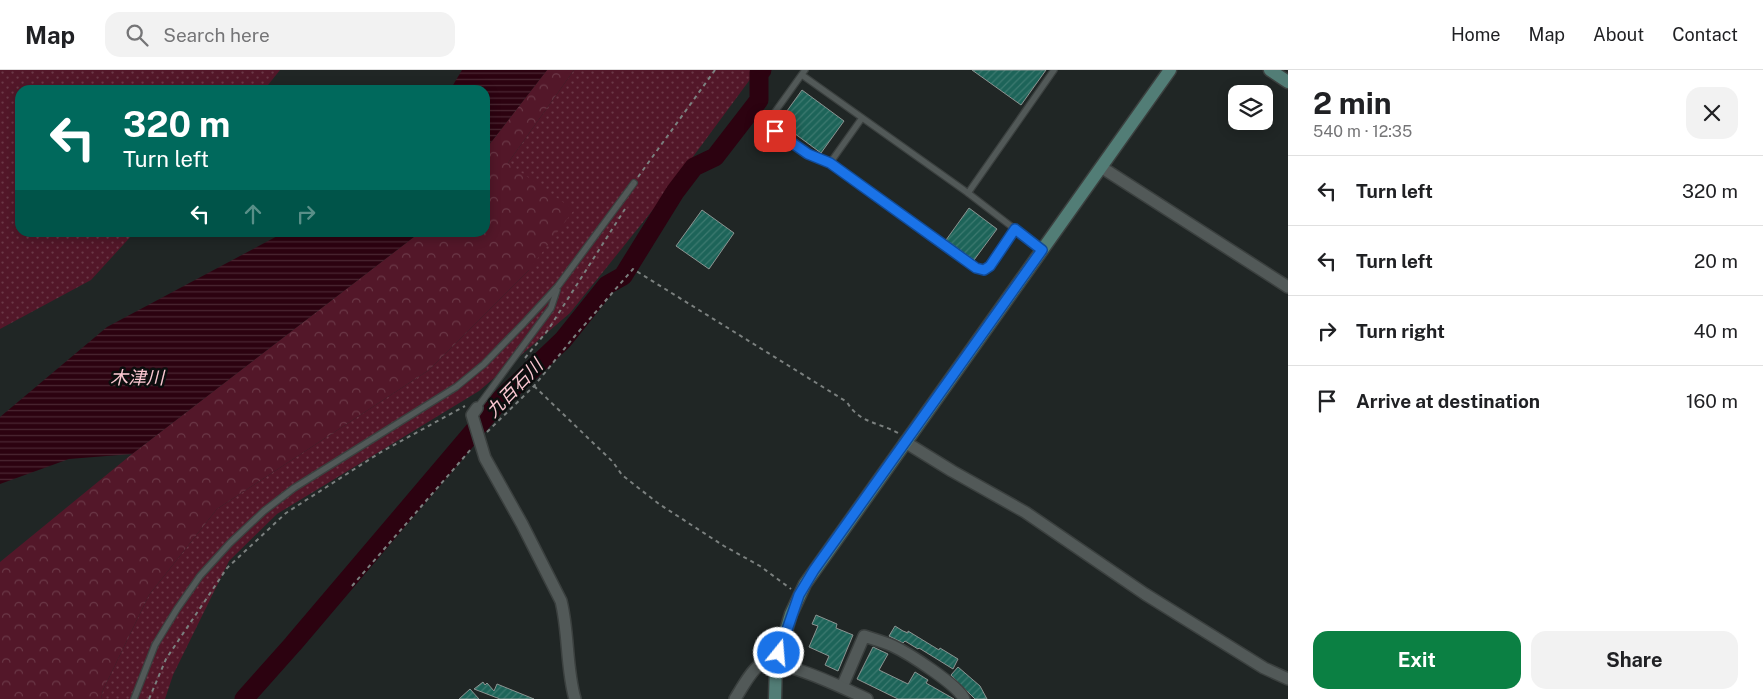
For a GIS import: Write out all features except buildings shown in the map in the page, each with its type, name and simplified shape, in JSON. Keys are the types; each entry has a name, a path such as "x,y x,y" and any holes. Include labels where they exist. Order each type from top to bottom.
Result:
{"street":[{"path":"775,699 776,664 799,595 814,570 1170,70"},
{"path":"1270,70 1288,82"},
{"path":"1101,167 1288,287"},
{"path":"475,411 479,440 485,458 526,531 561,601 564,612 570,675 575,699"},
{"path":"905,442 1025,512 1145,594 1264,668 1288,680"},
{"path":"842,687 864,636 894,646 939,675 962,694 964,699"},
{"path":"735,699 757,667 762,664 776,664 802,671 867,699"}],"lane":[{"path":"968,193 1054,70"},
{"path":"1015,229 990,266 984,270 976,268 830,163 808,154 775,131 772,116 804,72 862,118 968,193 1015,229 1042,250"},
{"path":"830,163 862,118"},
{"path":"134,699 155,645 177,609 200,576 230,543 264,511 294,488 456,387 484,364 558,286 634,183"},
{"path":"475,411 551,308 558,286"}],"path":[{"path":"352,586 479,440 534,386 574,336 633,269 846,402 852,411 864,420 903,436 905,442"},
{"path":"534,386 613,462 622,475 644,493 724,546 760,566 799,595"}],"green space":[{"path":"0,70 280,70 268,85 15,85 15,237 130,237 91,280 0,329"},
{"path":"547,70 574,70 508,163 574,210 529,270 429,370 217,509 149,595 103,690 101,699 0,699 0,562 132,454 414,237 490,237 490,144"},
{"path":"574,70 757,70 664,196 570,313 479,391 277,514 229,561 173,675 165,699 101,699 103,690 149,595 217,509 429,370 529,270 508,163"}],"water":[{"path":"462,70 547,70 490,144 490,85 453,85"},
{"name":"木津川","path":"276,237 414,237 132,454 69,459 0,484 0,417 107,327"}],"waterway":[{"name":"九百石川","path":"244,699 501,399 563,340 607,285 623,276 675,192 694,167 715,157 759,100 759,73 762,70"}],"route":[{"path":"775,131 808,154 830,163 976,268 984,270 990,266 1015,229 1042,250 814,570 799,595 779,653"}]}
